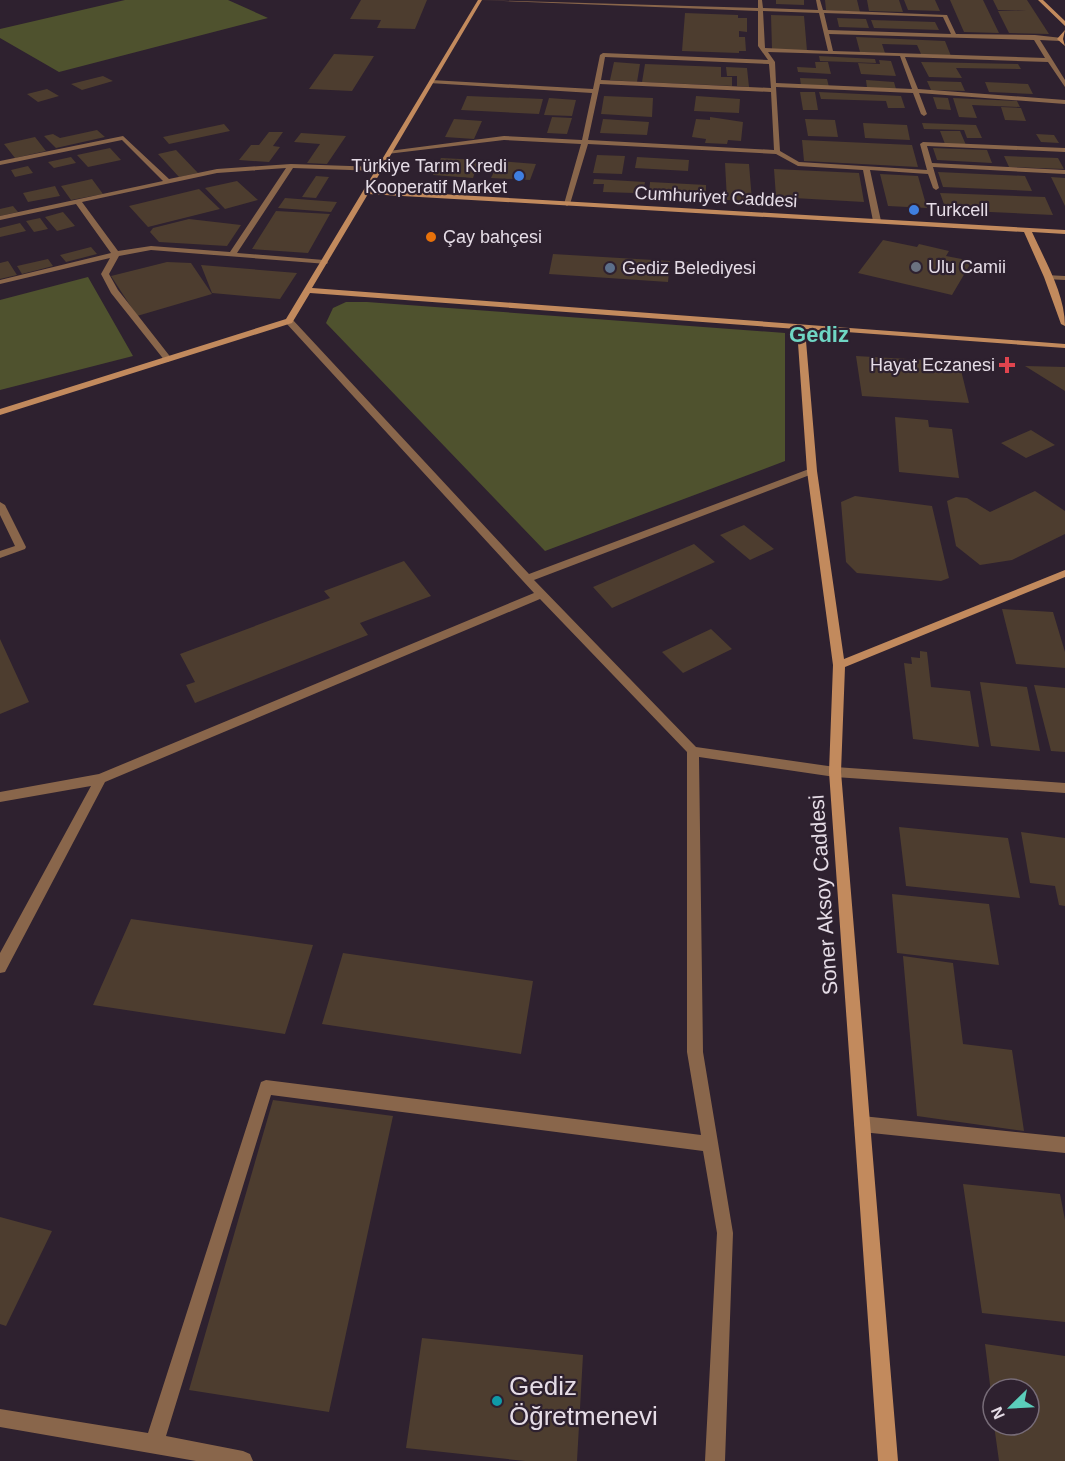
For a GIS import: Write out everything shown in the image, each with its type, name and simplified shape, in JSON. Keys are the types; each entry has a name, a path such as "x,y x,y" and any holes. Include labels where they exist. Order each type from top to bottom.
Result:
{"street":[{"path":"0,412 289,321 480,0 945,16 954,35"},
{"path":"760,0 761,46 772,62 777,152"},
{"path":"818,0 831,52"},
{"path":"1040,0 1065,24"},
{"path":"826,32 1035,37 1060,39 1065,44"},
{"path":"1060,39 1065,32"},
{"path":"1035,37 1065,86"},
{"path":"765,50 1050,60"},
{"path":"567,204 585,142 603,55 772,62"},
{"path":"902,55 924,114"},
{"path":"431,82 596,91"},
{"path":"597,82 916,91 1065,102"},
{"path":"0,163 123,138 167,181"},
{"path":"389,153 504,138 777,152 798,164 866,168 1065,172"},
{"path":"936,189 923,144 1065,150"},
{"path":"0,218 217,171 291,166 379,169"},
{"path":"232,255 291,166"},
{"path":"866,168 877,221"},
{"name":"Cumhuriyet Caddesi","path":"365,192 1065,232"},
{"path":"78,201 116,254"},
{"path":"1027,230 1048,277 1065,324"},
{"path":"0,282 116,254 151,248 324,262"},
{"path":"116,254 105,274 114,291 168,359"},
{"path":"1048,277 1065,278"},
{"path":"307,290 1065,346"},
{"path":"289,321 527,579 693,751 835,772 1065,788"},
{"name":"Soner Aksoy Caddesi","path":"801,327 812,471 839,665 835,772 888,1461"},
{"path":"527,579 812,471"},
{"path":"0,505 21,547"},
{"path":"0,543 21,547"},
{"path":"0,555 21,547"},
{"path":"839,665 1065,573"},
{"path":"0,797 101,779 542,594"},
{"path":"693,751 695,1052 725,1233 715,1461"},
{"path":"0,967 101,779"},
{"path":"154,1443 266,1087 710,1144"},
{"path":"862,1124 1065,1144"},
{"path":"0,1418 154,1443 242,1461"}],"green space":[{"path":"125,0 228,0 268,18 59,72 0,38 0,29"},
{"path":"88,277 133,356 0,390 0,300"},
{"path":"346,302 785,333 785,461 545,551 326,323 333,308"}],"building":[{"path":"361,0 427,0 415,29 377,28 381,20 350,19"},
{"path":"776,0 804,0 804,5 776,4"},
{"path":"825,0 857,0 860,12 826,10"},
{"path":"867,0 899,0 903,12 869,11"},
{"path":"904,0 935,0 940,11 908,10"},
{"path":"950,0 983,0 999,33 964,32"},
{"path":"993,0 1027,0 1049,34 1009,33 998,11 1027,11 998,10"},
{"path":"685,13 738,15 738,18 747,18 747,32 739,31 739,37 745,37 746,51 739,51 739,53 682,51"},
{"path":"771,15 804,16 807,51 772,49"},
{"path":"837,18 866,19 869,28 839,27"},
{"path":"871,20 935,22 939,30 874,28"},
{"path":"856,37 945,41 951,56 921,54 917,45 882,44 885,53 860,52"},
{"path":"334,54 374,56 352,91 309,89"},
{"path":"819,56 875,59 876,63 820,61"},
{"path":"879,60 891,61 896,76 861,74 858,63 880,64"},
{"path":"614,62 640,64 637,82 610,80"},
{"path":"815,62 828,62 831,74 798,72 797,67 816,68"},
{"path":"921,62 1018,64 1021,69 956,68 962,78 929,77"},
{"path":"645,64 721,67 721,77 732,77 732,86 642,82"},
{"path":"726,67 747,68 749,87 737,86 737,76 727,76"},
{"path":"103,76 113,81 82,90 71,84"},
{"path":"800,78 827,79 829,87 801,86"},
{"path":"866,80 894,82 896,89 867,88"},
{"path":"927,81 961,82 965,91 931,90"},
{"path":"985,82 1028,84 1033,94 989,92"},
{"path":"47,89 59,96 38,102 27,94"},
{"path":"800,92 815,92 818,110 803,110"},
{"path":"819,92 901,96 905,108 888,108 886,101 821,99"},
{"path":"467,96 543,99 539,114 461,110"},
{"path":"604,96 653,98 652,117 601,114"},
{"path":"696,96 740,99 739,113 694,111"},
{"path":"933,97 948,98 951,110 937,109"},
{"path":"549,98 576,100 572,116 544,115"},
{"path":"953,98 1017,101 1020,107 972,105 977,118 959,117"},
{"path":"1001,107 1021,108 1026,121 1005,120"},
{"path":"552,117 572,118 567,134 547,133"},
{"path":"710,117 743,122 741,141 728,140 727,144 705,143 706,139 692,137 696,119 710,120"},
{"path":"454,119 482,121 474,139 445,137"},
{"path":"603,119 649,122 647,135 600,133"},
{"path":"805,119 835,120 838,137 808,136"},
{"path":"863,123 907,125 910,140 865,138"},
{"path":"922,123 976,125 982,138 967,138 964,130 924,129"},
{"path":"224,124 230,131 169,144 163,137"},
{"path":"97,130 105,137 56,148 44,136 53,134 60,138"},
{"path":"940,131 960,131 966,145 945,144"},
{"path":"269,132 283,132 273,146 280,147 269,162 239,160 251,145 259,145"},
{"path":"301,133 346,136 327,164 307,163 320,144 294,142"},
{"path":"1036,134 1054,135 1059,143 1041,142"},
{"path":"35,137 46,151 15,158 4,144"},
{"path":"802,140 912,145 918,167 804,161"},
{"path":"110,148 121,160 88,167 77,155"},
{"path":"933,148 987,150 992,163 937,160"},
{"path":"176,150 198,173 179,177 158,154"},
{"path":"597,155 625,156 622,174 593,173"},
{"path":"1004,156 1058,158 1064,169 1009,167"},
{"path":"71,157 76,163 54,168 48,162"},
{"path":"637,157 689,160 688,171 635,168"},
{"path":"441,158 479,160 473,178 433,175"},
{"path":"499,161 536,164 530,180 491,178"},
{"path":"725,163 749,164 752,201 727,200"},
{"path":"28,166 33,173 15,177 11,170"},
{"path":"774,169 859,173 864,202 776,197"},
{"path":"938,172 1025,176 1032,191 943,187"},
{"path":"880,174 918,176 927,208 888,206"},
{"path":"316,176 329,177 316,198 302,197"},
{"path":"1051,177 1065,178 1065,206"},
{"path":"92,179 103,194 71,200 61,186"},
{"path":"594,179 645,182 644,187 635,187 634,193 603,192 604,184 593,184"},
{"path":"237,181 258,200 225,209 205,188"},
{"path":"650,182 706,185 706,196 649,193"},
{"path":"55,186 60,196 28,202 23,193"},
{"path":"199,189 220,209 148,227 129,206"},
{"path":"940,193 1045,197 1053,215 946,210"},
{"path":"285,198 337,202 331,212 278,208"},
{"path":"13,206 18,212 0,216 0,209"},
{"path":"276,211 330,214 308,253 252,249"},
{"path":"63,212 75,226 57,231 45,217"},
{"path":"40,218 48,229 34,232 26,221"},
{"path":"189,219 241,225 227,246 159,242 150,232 153,228"},
{"path":"20,223 26,231 0,237 0,228"},
{"name":"Ulu Camii","path":"883,240 917,247 919,244 949,251 946,256 972,261 952,295 858,273"},
{"path":"91,247 97,254 66,262 60,255"},
{"name":"Gediz Belediyesi","path":"553,254 670,261 668,282 549,274"},
{"path":"48,259 53,266 22,274 17,266"},
{"path":"8,261 17,275 0,279 0,263"},
{"path":"167,262 191,263 212,294 137,316 111,276"},
{"path":"685,262 703,263 704,271 685,271"},
{"path":"201,265 297,273 280,299 212,293"},
{"path":"856,356 959,362 969,403 862,396"},
{"path":"1025,366 1065,367 1065,391"},
{"path":"895,417 928,420 929,427 952,429 959,478 899,472"},
{"path":"1031,430 1055,445 1026,458 1001,443"},
{"path":"1035,491 1065,511 1065,534 1012,560 980,565 956,546 947,501 956,497 967,498 990,512"},
{"path":"855,496 932,506 949,578 941,581 857,573 846,562 841,502"},
{"path":"744,525 774,549 750,560 720,535"},
{"path":"694,544 715,562 612,608 593,587"},
{"path":"404,561 431,596 360,623 368,635 195,703 186,685 195,682 180,654 330,598 324,591"},
{"path":"1002,609 1053,612 1065,652 1065,668 1016,664"},
{"path":"711,629 732,649 683,673 662,652"},
{"path":"0,639 29,702 0,714"},
{"path":"920,651 927,652 931,687 970,691 979,747 913,739 904,663 912,664 911,657 920,658"},
{"path":"980,682 1027,687 1040,751 991,746"},
{"path":"1034,685 1065,688 1065,752 1051,751"},
{"path":"899,827 1008,838 1020,898 906,886"},
{"path":"1021,832 1065,838 1065,906 1059,905 1055,886 1030,883"},
{"path":"892,894 989,904 999,965 897,953"},
{"path":"131,919 313,945 285,1034 93,1005"},
{"path":"343,953 533,981 521,1054 322,1024"},
{"path":"903,956 953,963 963,1044 1012,1050 1024,1131 917,1116"},
{"path":"273,1100 393,1116 329,1412 189,1390"},
{"path":"963,1184 1060,1194 1065,1220 1065,1322 982,1313"},
{"path":"0,1217 52,1231 6,1326 0,1324"},
{"name":"Gediz Öğretmenevi","path":"422,1338 583,1355 577,1461 525,1461 406,1448"},
{"path":"985,1344 1065,1356 1065,1461 999,1461 996,1437 1041,1437 1041,1377 989,1377"}],"place":[{"name":"Türkiye Tarım Kredi Kooperatif Market","path":"519,176"},
{"name":"Turkcell","path":"914,210"},
{"name":"Çay bahçesi","path":"431,237"},
{"name":"Ulu Camii","path":"916,267"},
{"name":"Gediz Belediyesi","path":"610,268"},
{"name":"Hayat Eczanesi","path":"1007,365"},
{"name":"Gediz Öğretmenevi","path":"497,1401"}],"district":[{"name":"Gediz","path":"819,334"}]}
